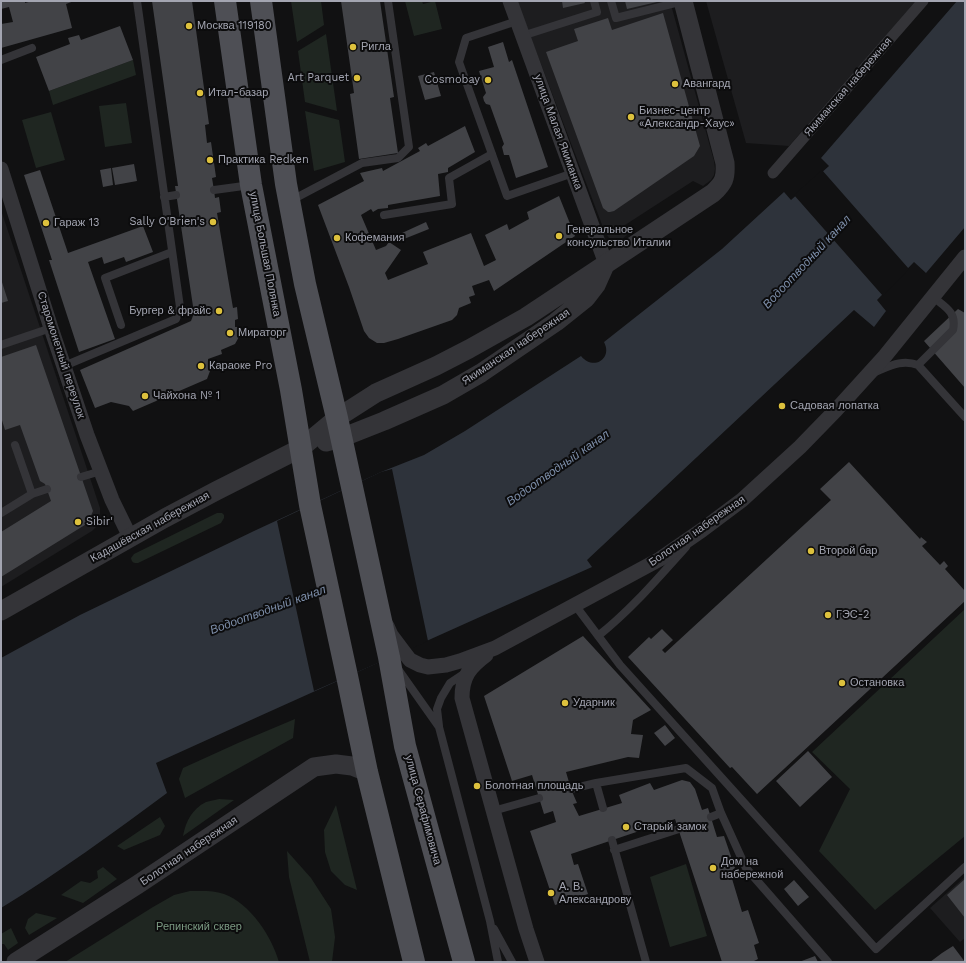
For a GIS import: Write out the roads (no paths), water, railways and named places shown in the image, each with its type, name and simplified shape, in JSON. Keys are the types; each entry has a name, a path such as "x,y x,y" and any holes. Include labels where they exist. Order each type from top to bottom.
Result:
{"main road":[{"name":"улица Большая Полянка","path":"225,1 251,185 292,390 310,505 367,772"},
{"path":"261,1 290,201 305,284 339,428"},
{"name":"улица Серафимовича","path":"339,428 378,608 396,654 405,746 464,962"},
{"path":"367,772 414,962"}],"street":[{"name":"улица Малая Якиманка","path":"510,1 516,21 606,264"},
{"name":"Якиманская набережная","path":"339,428 376,393 436,366 526,317 720,187 724,182 725,163 683,1"},
{"name":"Якиманская набережная","path":"773,173 923,1"},
{"name":"Старомонетный переулок","path":"1,169 51,328 87,435 112,500 130,537"},
{"name":"Болотная набережная","path":"396,654 428,667 446,665 495,648 660,559 702,530 742,500 800,447 836,410 885,356 965,257"},
{"name":"Якиманская набережная","path":"339,428 384,421 443,395 481,374 556,322 586,298 596,285 606,264"},
{"name":"Кадашёвская набережная","path":"1,611 130,537 204,497 339,428"},
{"path":"495,648 480,659 468,671 462,689 462,698 526,929 537,962"},
{"name":"Болотная набережная","path":"16,962 137,885 314,767 336,764 352,766 367,772"}],"lane":[{"path":"64,366 176,319 180,307 137,1"},
{"path":"290,201 362,163 398,158 409,147 388,1"},
{"path":"522,36 597,12 594,1"},
{"path":"611,1 616,18 683,1"},
{"path":"516,21 466,38 459,62 507,196 572,173"},
{"path":"1,60 32,48"},
{"path":"384,215 452,204 449,178 492,154"},
{"path":"214,190 251,185"},
{"path":"164,197 176,195"},
{"path":"121,325 105,278 172,252"},
{"path":"918,365 953,330 955,322 949,310 933,297"},
{"path":"1,345 51,328"},
{"path":"867,376 893,364 905,362 918,365 965,417"},
{"path":"15,445 32,494"},
{"path":"81,477 101,471"},
{"path":"1,513 32,494 47,489"},
{"path":"598,636 626,611 702,530"},
{"path":"575,605 620,665 876,949 965,867"},
{"path":"396,654 439,727"},
{"path":"468,671 450,683 441,698 437,709 439,727 490,921 498,962"},
{"path":"571,789 596,783 686,768 712,788 721,813 746,868 828,962"},
{"path":"596,783 603,808"},
{"path":"493,811 539,798"},
{"path":"711,817 721,813"},
{"path":"614,850 679,829"},
{"path":"612,840 646,962"},
{"path":"490,921 512,962"}],"water":[{"name":"Водоотводный канал","path":"957,1 965,1 965,227 926,273 914,262 877,300 886,311 874,327 854,310 587,560 592,567 156,763 167,793 106,838 1,908 1,658 80,615 254,531 381,472 424,455 465,431 581,356 591,363 600,361 604,358 606,353 604,342 722,249 784,192 791,200 829,166 821,158"}],"place":[{"name":"Москва 119180","path":"189,26"},
{"name":"Ригла","path":"353,47"},
{"name":"Art Parquet","path":"357,78"},
{"name":"Cosmobay","path":"488,80"},
{"name":"Авангард","path":"675,84"},
{"name":"Итал-базар","path":"200,93"},
{"name":"Бизнес-центр «Александр-Хаус»","path":"631,117"},
{"name":"Практика Redken","path":"210,160"},
{"name":"Sally O'Brien's","path":"213,222"},
{"name":"Гараж 13","path":"46,223"},
{"name":"Генеральное консульство Италии","path":"559,236"},
{"name":"Кофемания","path":"337,238"},
{"name":"Бургер & фрайс","path":"219,311"},
{"name":"Мираторг","path":"230,333"},
{"name":"Караоке Pro","path":"201,366"},
{"name":"Чайхона № 1","path":"145,396"},
{"name":"Садовая лопатка","path":"782,406"},
{"name":"Sibir'","path":"78,522"},
{"name":"Второй бар","path":"811,551"},
{"name":"ГЭС-2","path":"828,615"},
{"name":"Остановка","path":"842,683"},
{"name":"Ударник","path":"565,703"},
{"name":"Болотная площадь","path":"477,786"},
{"name":"Старый замок","path":"626,827"},
{"name":"Дом на набережной","path":"713,868"},
{"name":"А. В. Александрову","path":"551,893"}],"park label":[{"name":"Репинский сквер","path":"199,927"}]}
